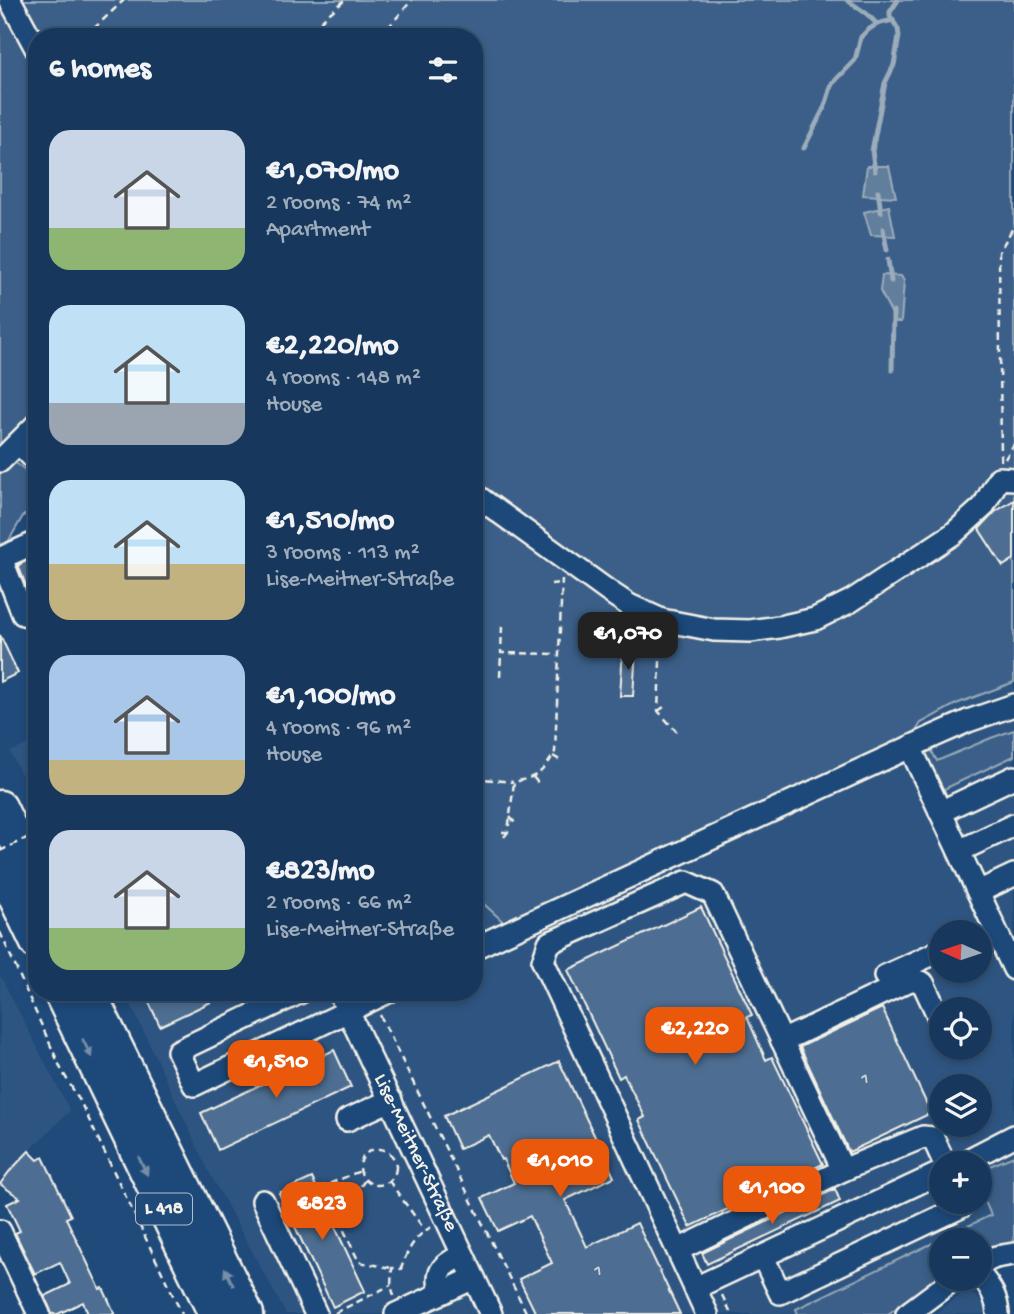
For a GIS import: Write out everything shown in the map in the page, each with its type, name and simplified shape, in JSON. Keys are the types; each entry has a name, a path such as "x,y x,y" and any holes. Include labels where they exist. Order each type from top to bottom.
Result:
{"highway":[{"path":"0,807 28,865"},
{"path":"0,866 28,924"},
{"name":"L 418","path":"64,1001 215,1314"},
{"name":"L 418","path":"93,1001 247,1314"}],"street":[{"path":"10,0 28,33"},
{"path":"0,461 28,434"},
{"path":"19,443 28,452"},
{"path":"483,500 629,605 662,620 732,632 779,627 814,619 851,601 953,534 983,507 999,478 1007,473"},
{"path":"28,546 1,558 23,614 28,615"},
{"path":"483,944 910,747 968,721 1014,705"},
{"path":"910,747 978,892 983,920"},
{"path":"940,812 1014,777"},
{"path":"958,851 1014,825"},
{"path":"978,892 1014,875"},
{"path":"708,1314 543,961 549,943 686,882 713,894 843,1170"},
{"path":"992,938 1012,962"},
{"path":"779,1035 929,957"},
{"path":"779,1035 912,979 923,983 929,997"},
{"path":"282,1001 178,1051 194,1085 370,1001"},
{"name":"Lise-Meitner-Straße","path":"344,1001 491,1314"},
{"path":"347,1120 391,1100"},
{"path":"985,1151 1014,1136"},
{"path":"678,1250 843,1170 923,1137 933,1138 939,1151"},
{"path":"695,1288 929,1178"},
{"path":"263,1201 316,1314"},
{"path":"763,1256 780,1293 946,1214"},
{"path":"0,1231 39,1314"},
{"path":"992,1259 1014,1254"},
{"path":"442,1293 439,1274 443,1265 463,1255"},
{"path":"398,1313 474,1278"},
{"path":"992,1289 998,1314"},
{"path":"907,1314 938,1291"}],"path":[{"path":"94,28 124,0"},
{"path":"312,28 345,0"},
{"path":"388,28 412,0"},
{"path":"1007,473 999,252 1014,226"},
{"path":"483,779 514,782 533,777 544,771 555,752 563,558"},
{"path":"551,584 562,583"},
{"path":"662,620 658,711 677,733"},
{"path":"500,677 502,626"},
{"path":"533,649 533,654"},
{"path":"501,653 559,654"},
{"path":"654,666 660,666"},
{"path":"658,711 664,707"},
{"path":"553,756 563,762"},
{"path":"533,777 539,784"},
{"path":"504,838 508,832 514,782"},
{"path":"510,817 515,823"},
{"path":"502,832 508,832"},
{"path":"0,850 28,837"},
{"path":"0,932 28,995"},
{"path":"31,1001 62,1071 86,1113 182,1314"},
{"path":"382,1001 527,1314"},
{"path":"374,1149 381,1149 392,1156 396,1170 389,1181 377,1185 365,1180 360,1171 362,1157 374,1149"},
{"path":"319,1188 360,1171"},
{"path":"365,1180 338,1218 359,1262 401,1269 415,1240 425,1230 446,1219"},
{"path":"389,1181 425,1230"},
{"path":"392,1268 391,1285 398,1313"},
{"path":"332,1314 391,1285"}],"shaded area":[{"path":"19,0 1014,0 1014,682 956,704 921,723 914,734 508,926 483,903 483,28 35,28"},
{"path":"0,3 28,52 28,416 0,446"},
{"path":"867,166 889,166 896,197 863,195"},
{"path":"889,206 895,236 871,235 864,212"},
{"path":"882,275 901,276 904,281 901,322 896,322 880,291"},
{"path":"0,451 28,472 28,513 23,516 0,556"},
{"path":"1014,682 1014,1156 992,1165 992,1151 929,1151 929,1214 991,1215 964,1228 929,1228 929,1245 797,1309 798,1314 504,1314 357,1001 483,1001 483,903 501,919 957,704"},
{"path":"1014,730 1014,756 944,789 948,799 943,798 921,751 928,744 937,761"},
{"path":"28,744 28,788 10,752"},
{"path":"0,975 70,1111 0,1179"},
{"path":"129,1001 329,1001 371,1091 483,1314 286,1314 208,1170"},
{"path":"1014,1156 1014,1244 992,1251 992,1228 964,1228 992,1214 992,1165"},
{"path":"929,1245 929,1284 888,1314 798,1314 796,1309"},
{"path":"964,1292 976,1296 986,1314 935,1314"}],"building":[{"path":"1014,500 1014,559 1003,566 979,529 995,512"},
{"path":"28,560 28,590 18,565"},
{"path":"0,635 18,673 0,682"},
{"path":"623,648 636,649 633,696 620,696"},
{"path":"701,907 752,1015 747,1017 766,1060 772,1057 823,1164 690,1227 639,1120 645,1117 624,1075 619,1078 568,970"},
{"path":"148,1001 213,1001 160,1026"},
{"path":"882,1008 929,1109 929,1114 849,1152 800,1047"},
{"path":"334,1050 351,1087 218,1150 201,1113"},
{"path":"559,1061 614,1177 565,1200 587,1247 637,1223 680,1314 536,1314 519,1279 552,1263 530,1216 498,1231 482,1198 514,1183 489,1135 459,1149 444,1116"},
{"path":"29,1151 38,1160 43,1157 71,1216 66,1218 115,1314 88,1314 83,1302 58,1314 52,1314 45,1296 70,1284 60,1262 35,1274 15,1233 20,1231 7,1204 20,1198 0,1184"},
{"path":"312,1178 365,1291 333,1307 279,1193"},
{"path":"835,1189 840,1201 707,1264 702,1253"}],"waterway":[{"path":"847,0 877,24"},
{"path":"875,171 872,151 885,83 894,65 899,36 890,12 898,0"},
{"path":"804,148 825,106 832,84 855,60 861,37 877,24 893,20"},
{"path":"878,191 881,212"},
{"path":"883,229 887,250"},
{"path":"888,260 891,281"},
{"path":"892,370 893,312"}]}
